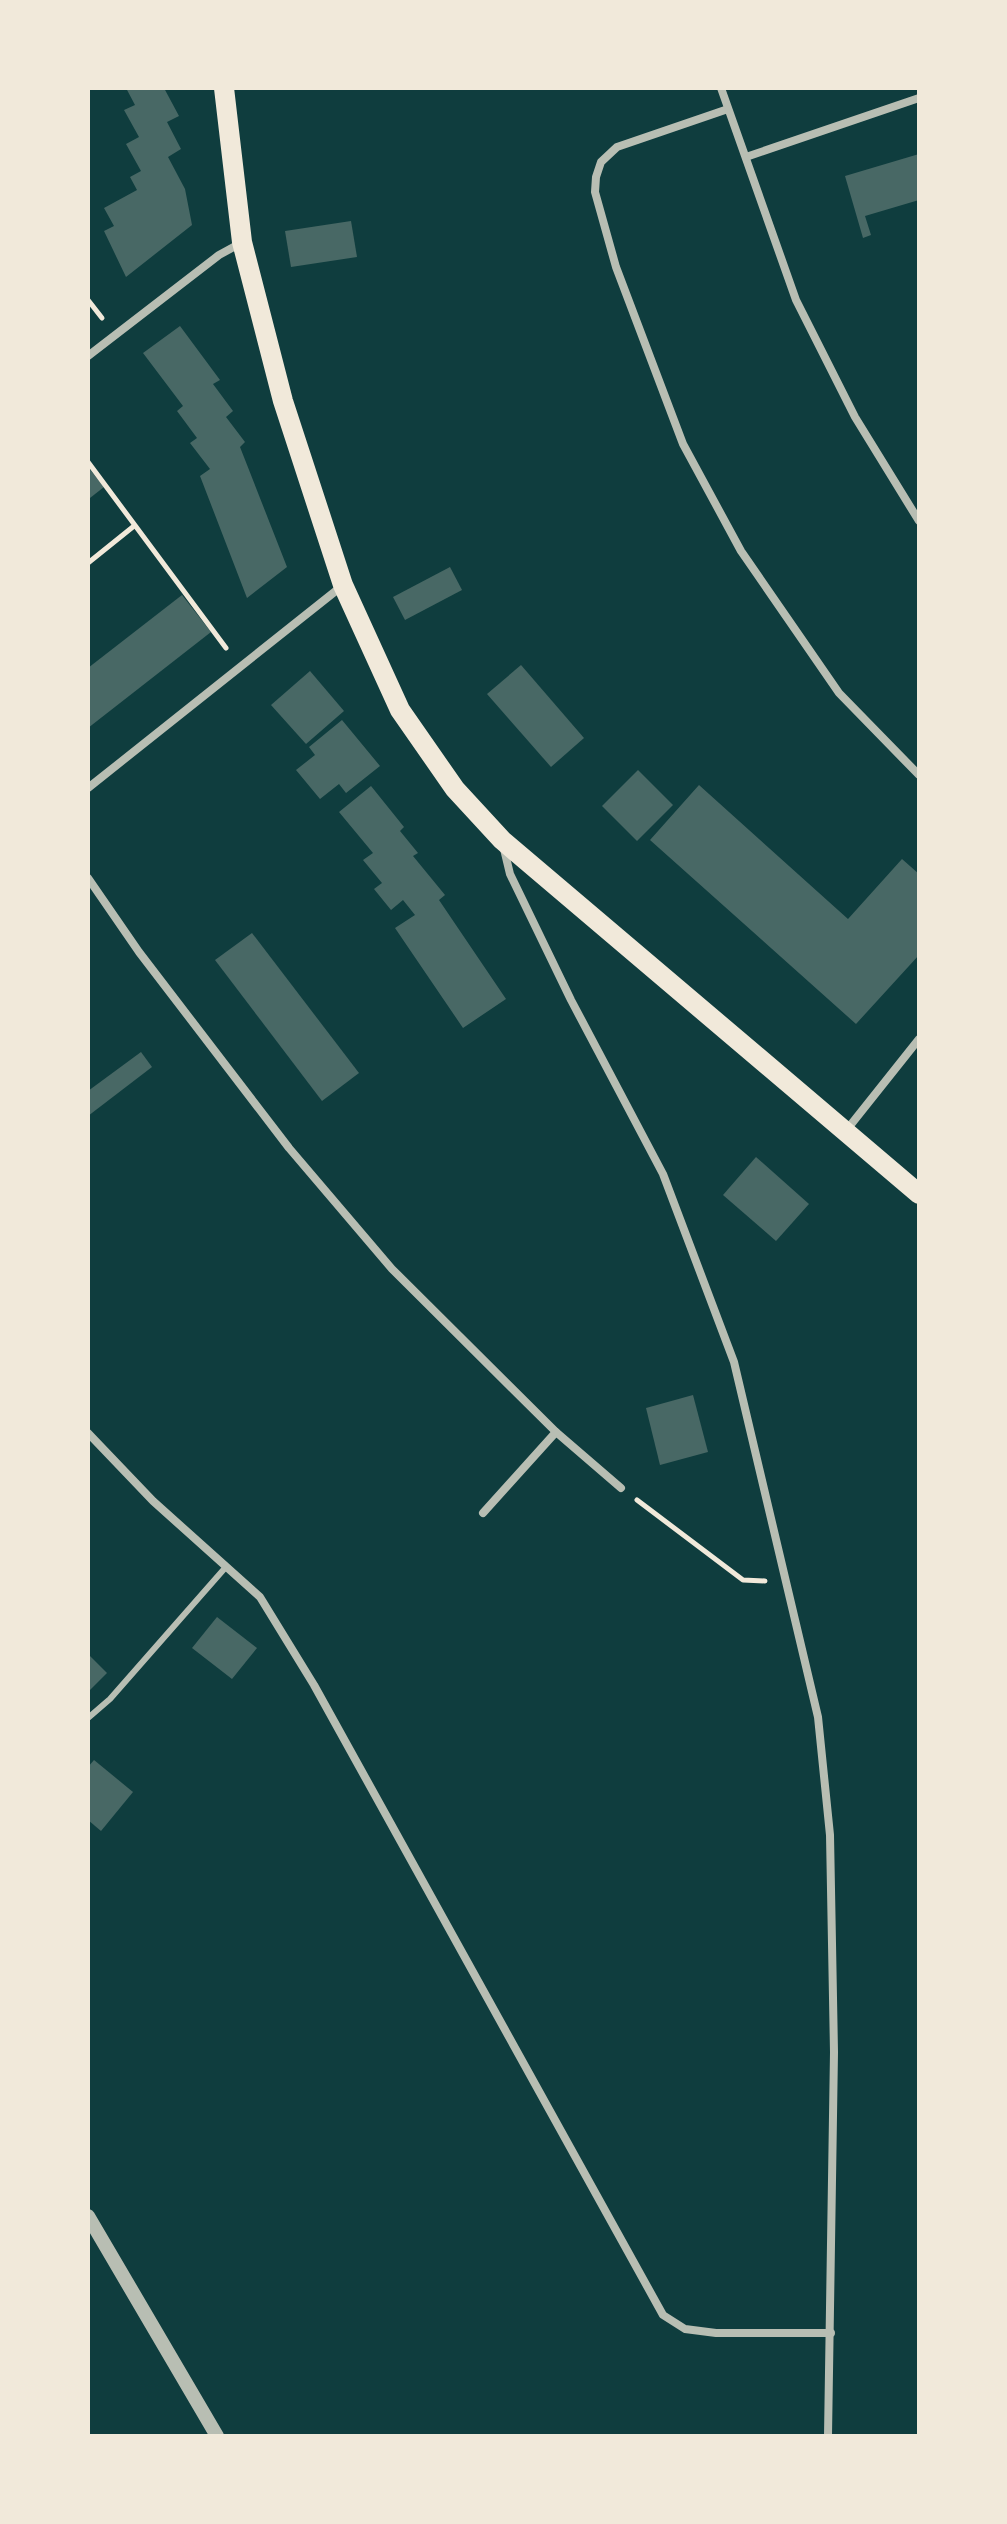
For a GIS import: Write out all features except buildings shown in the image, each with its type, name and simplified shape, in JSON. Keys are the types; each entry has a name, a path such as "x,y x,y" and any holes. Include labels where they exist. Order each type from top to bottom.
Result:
{"main road":[{"path":"224,88 242,242 283,401 343,585 400,710 455,789 502,840 919,1194"}],"street":[{"path":"721,88 796,300 855,417 919,519"},
{"path":"746,157 919,98"},
{"path":"728,109 617,147 601,162 595,192 616,267 683,444 741,551 839,693 919,775"},
{"path":"88,356 219,255 242,242"},
{"path":"88,788 343,585"},
{"path":"502,840 510,874 668,1189 734,1362 818,1717 830,1835 834,2052 828,2436"},
{"path":"88,878 139,952 289,1148 392,1269 556,1432 621,1488"},
{"path":"845,1132 919,1039"},
{"path":"483,1513 556,1432"},
{"path":"88,1433 153,1501 260,1597 314,1685 663,2315 685,2329 716,2333 831,2333"},
{"path":"88,2216 217,2436"}],"lane":[{"path":"88,1718 110,1699 225,1568"}],"path":[{"path":"88,462 240,666"},
{"path":"88,563 134,526"},
{"path":"621,1488 743,1580 786,1583"}]}
